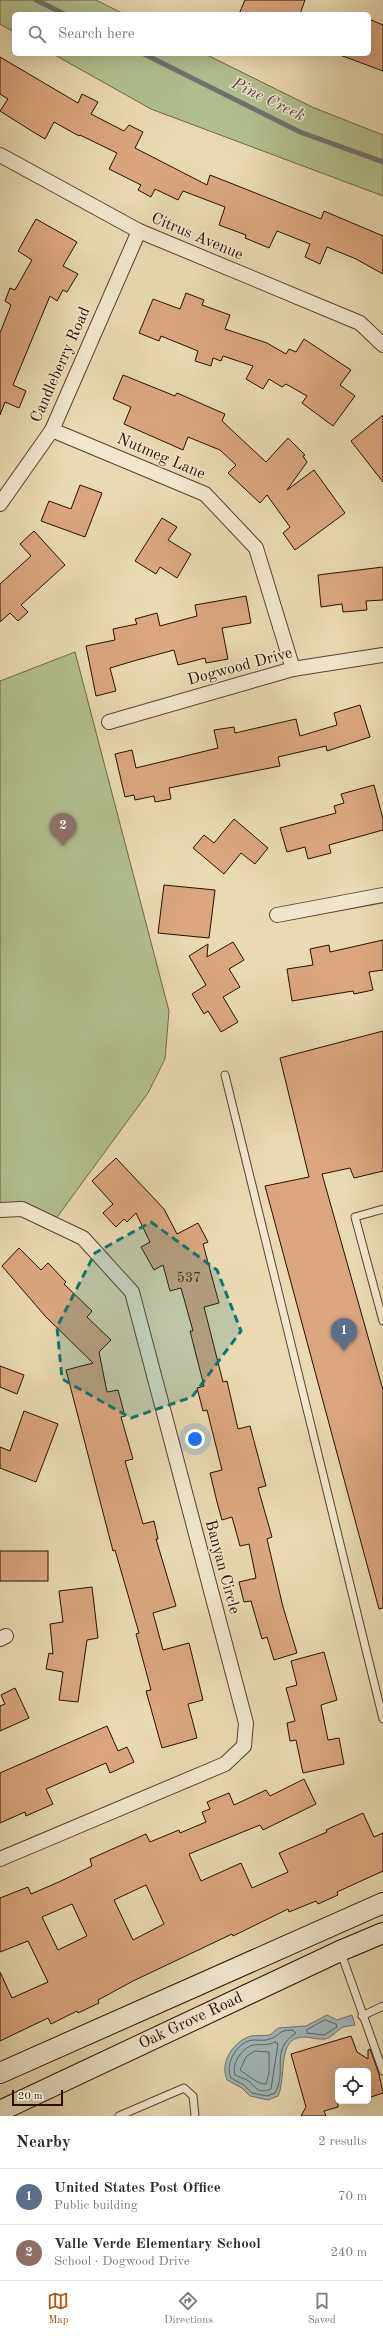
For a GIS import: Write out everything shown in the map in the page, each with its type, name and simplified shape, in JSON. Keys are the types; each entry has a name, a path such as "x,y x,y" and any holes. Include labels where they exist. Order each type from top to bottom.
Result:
{"main road":[{"name":"Oak Grove Road","path":"0,2073 383,1903"},
{"name":"Oak Grove Road","path":"0,2111 340,1951 383,1933"}],"street":[{"name":"Citrus Avenue","path":"0,155 138,231 360,324 383,344"},
{"name":"Candleberry Road","path":"0,504 52,430 138,231"},
{"name":"Nutmeg Lane","path":"52,430 204,494 256,548 293,669"},
{"name":"Dogwood Drive","path":"109,722 293,669 383,655"},
{"path":"277,915 383,895"},
{"name":"Banyan Circle","path":"0,1210 22,1209 83,1238 132,1292 246,1723 244,1746 225,1764 0,1859"}],"lane":[{"path":"225,1075 383,1719"},
{"path":"383,1208 355,1217 383,1321"},
{"path":"340,1951 369,2037 383,2071"},
{"path":"362,2016 383,2006"},
{"path":"119,2116 184,2088 193,2096 195,2116"}],"highlighted area":[{"path":"151,1222 217,1270 241,1331 192,1397 131,1418 62,1379 57,1327 95,1253"}],"green space":[{"path":"0,0 96,0 120,12 12,12 12,31 0,24"},
{"path":"57,56 209,56 312,107 383,135 383,196 151,109"},
{"path":"75,652 169,1011 165,1059 148,1093 52,1224 0,1210 0,681"}],"water":[{"path":"327,2015 337,2020 352,2015 355,2025 343,2027 325,2039 300,2037 291,2041 285,2054 282,2081 278,2096 268,2100 250,2096 242,2088 227,2080 225,2066 227,2059 234,2047 239,2042 251,2036 270,2035 278,2028 306,2026"}],"building":[{"path":"245,0 305,0 301,12 240,12"},
{"path":"371,20 383,25 383,71 343,56 371,56"},
{"path":"0,57 78,103 82,94 98,102 91,114 124,131 129,125 143,132 135,148 207,185 210,175 321,219 324,211 383,236 383,274 356,259 327,247 320,264 305,257 310,244 277,231 269,248 245,238 246,235 219,225 225,207 183,191 178,200 155,189 151,197 138,190 141,185 109,169 117,153 80,135 79,136 54,122 45,139 0,111 8,99 0,94"},
{"path":"36,219 77,242 63,266 78,274 67,292 63,290 57,301 50,296 13,385 26,391 19,408 5,402 0,415 0,333 11,305 5,301 10,288 15,290 32,260 18,251"},
{"path":"186,293 204,300 202,305 230,315 225,329 267,343 286,354 289,349 296,352 304,339 351,370 340,385 355,396 333,426 302,403 307,396 286,384 282,387 269,379 263,389 246,379 253,366 223,356 221,361 213,358 211,366 195,361 198,351 161,336 159,341 139,333 153,299 180,309"},
{"path":"123,375 175,396 177,393 225,414 222,421 266,462 288,438 305,455 303,456 307,462 287,490 314,470 345,513 295,550 283,533 290,527 267,495 260,503 228,473 236,465 220,450 188,437 183,450 124,424 131,407 113,399"},
{"path":"383,415 383,482 351,441"},
{"path":"80,485 102,493 85,537 41,521 49,501 71,509"},
{"path":"162,518 177,527 168,540 191,554 177,578 160,567 156,574 135,561"},
{"path":"34,531 65,565 21,605 28,612 18,621 10,613 0,622 0,584 31,556 20,544"},
{"path":"383,567 383,600 366,601 367,610 343,612 342,604 321,607 318,575"},
{"path":"246,596 251,623 222,628 228,659 206,663 205,658 178,665 174,650 137,660 110,668 116,691 96,696 86,646 115,640 113,629 137,624 135,619 157,613 160,626 197,616 195,605"},
{"path":"360,705 370,737 327,751 326,746 278,757 280,766 169,788 171,799 155,802 154,796 135,800 134,795 125,797 115,754 132,750 136,768 218,748 214,730 234,727 235,733 296,719 300,736 337,725 334,713"},
{"path":"374,785 383,819 383,830 329,845 331,853 308,859 305,847 287,852 280,828 336,813 334,806 344,803 341,794"},
{"path":"234,819 268,848 255,864 241,853 224,874 193,848 204,835 214,843"},
{"path":"164,885 215,890 209,938 158,933"},
{"path":"383,940 383,970 369,972 373,990 354,994 353,991 292,1001 287,969 313,965 310,949 329,945 330,952"},
{"path":"233,942 244,960 229,969 240,987 223,997 238,1022 221,1032 208,1011 204,1014 192,994 206,985 189,956 208,944 207,957"},
{"path":"383,1031 383,1171 354,1178 350,1168 322,1174 383,1390 383,1608 379,1609 265,1186 309,1177 280,1058"},
{"path":"116,1158 164,1209 177,1234 198,1223 208,1242 203,1244 219,1303 204,1307 223,1382 227,1381 238,1429 250,1426 266,1486 258,1488 272,1537 267,1539 283,1607 297,1653 274,1660 267,1637 262,1639 251,1601 244,1602 239,1582 256,1578 249,1544 240,1546 232,1517 222,1520 217,1502 210,1473 222,1470 207,1410 203,1411 197,1388 204,1386 190,1331 193,1331 181,1288 170,1291 163,1265 154,1270 141,1247 150,1242 136,1213 127,1222 124,1219 116,1227 103,1213 113,1204 92,1181"},
{"path":"19,1248 41,1270 48,1263 66,1282 64,1284 92,1311 87,1317 111,1340 99,1352 107,1392 118,1390 125,1416 121,1417 133,1459 125,1461 143,1524 154,1521 158,1539 156,1539 176,1606 153,1613 163,1650 189,1643 203,1700 188,1704 197,1738 162,1748 146,1691 151,1690 136,1634 139,1633 115,1550 113,1551 66,1370 93,1363 46,1317 2,1266"},
{"path":"0,1366 24,1375 17,1394 0,1387"},
{"path":"24,1411 58,1424 36,1482 0,1468 0,1447 10,1451"},
{"path":"0,1551 48,1551 48,1581 0,1581"},
{"path":"92,1587 98,1638 87,1640 78,1702 59,1700 63,1672 46,1669 49,1653 53,1654 50,1624 63,1622 59,1591"},
{"path":"324,1652 337,1700 321,1705 328,1740 339,1738 344,1764 303,1773 296,1740 290,1741 287,1723 295,1721 286,1688 297,1685 291,1661"},
{"path":"15,1688 29,1718 0,1731 0,1706 5,1704 1,1695"},
{"path":"107,1726 118,1751 127,1747 134,1762 110,1773 106,1763 46,1789 53,1804 26,1816 25,1812 0,1823 0,1773"},
{"path":"304,1779 316,1804 263,1830 260,1825 189,1854 201,1881 241,1863 252,1888 288,1872 279,1853 327,1832 326,1830 363,1813 374,1837 383,1833 383,1871 337,1892 338,1895 318,1904 316,1901 289,1912 288,1909 233,1936 232,1934 133,1981 98,2000 99,2003 78,2013 77,2011 51,2024 48,2018 0,2041 0,1972 12,1998 48,1982 28,1941 0,1952 0,1898 28,1887 31,1894 61,1881 92,1866 90,1859 146,1834 150,1842 179,1830 180,1833 206,1822 202,1812 210,1809 207,1802 229,1793 234,1805 266,1790 270,1796","holes":["146,1885 164,1924 133,1940 114,1900","72,1904 87,1936 58,1950 42,1917"]},
{"path":"351,2036 357,2052 368,2059 368,2050 370,2049 379,2074 383,2093 371,2097 371,2068 335,2068 335,2104 338,2104 338,2107 324,2111 326,2116 301,2116 306,2107 291,2054"}],"waterway":[{"name":"Pine Creek","path":"36,0 60,12"},
{"name":"Pine Creek","path":"148,56 300,132 383,162"}],"place":[{"name":"Valle Verde Elementary School","path":"63,846"},
{"name":"United States Post Office","path":"344,1351"}]}
